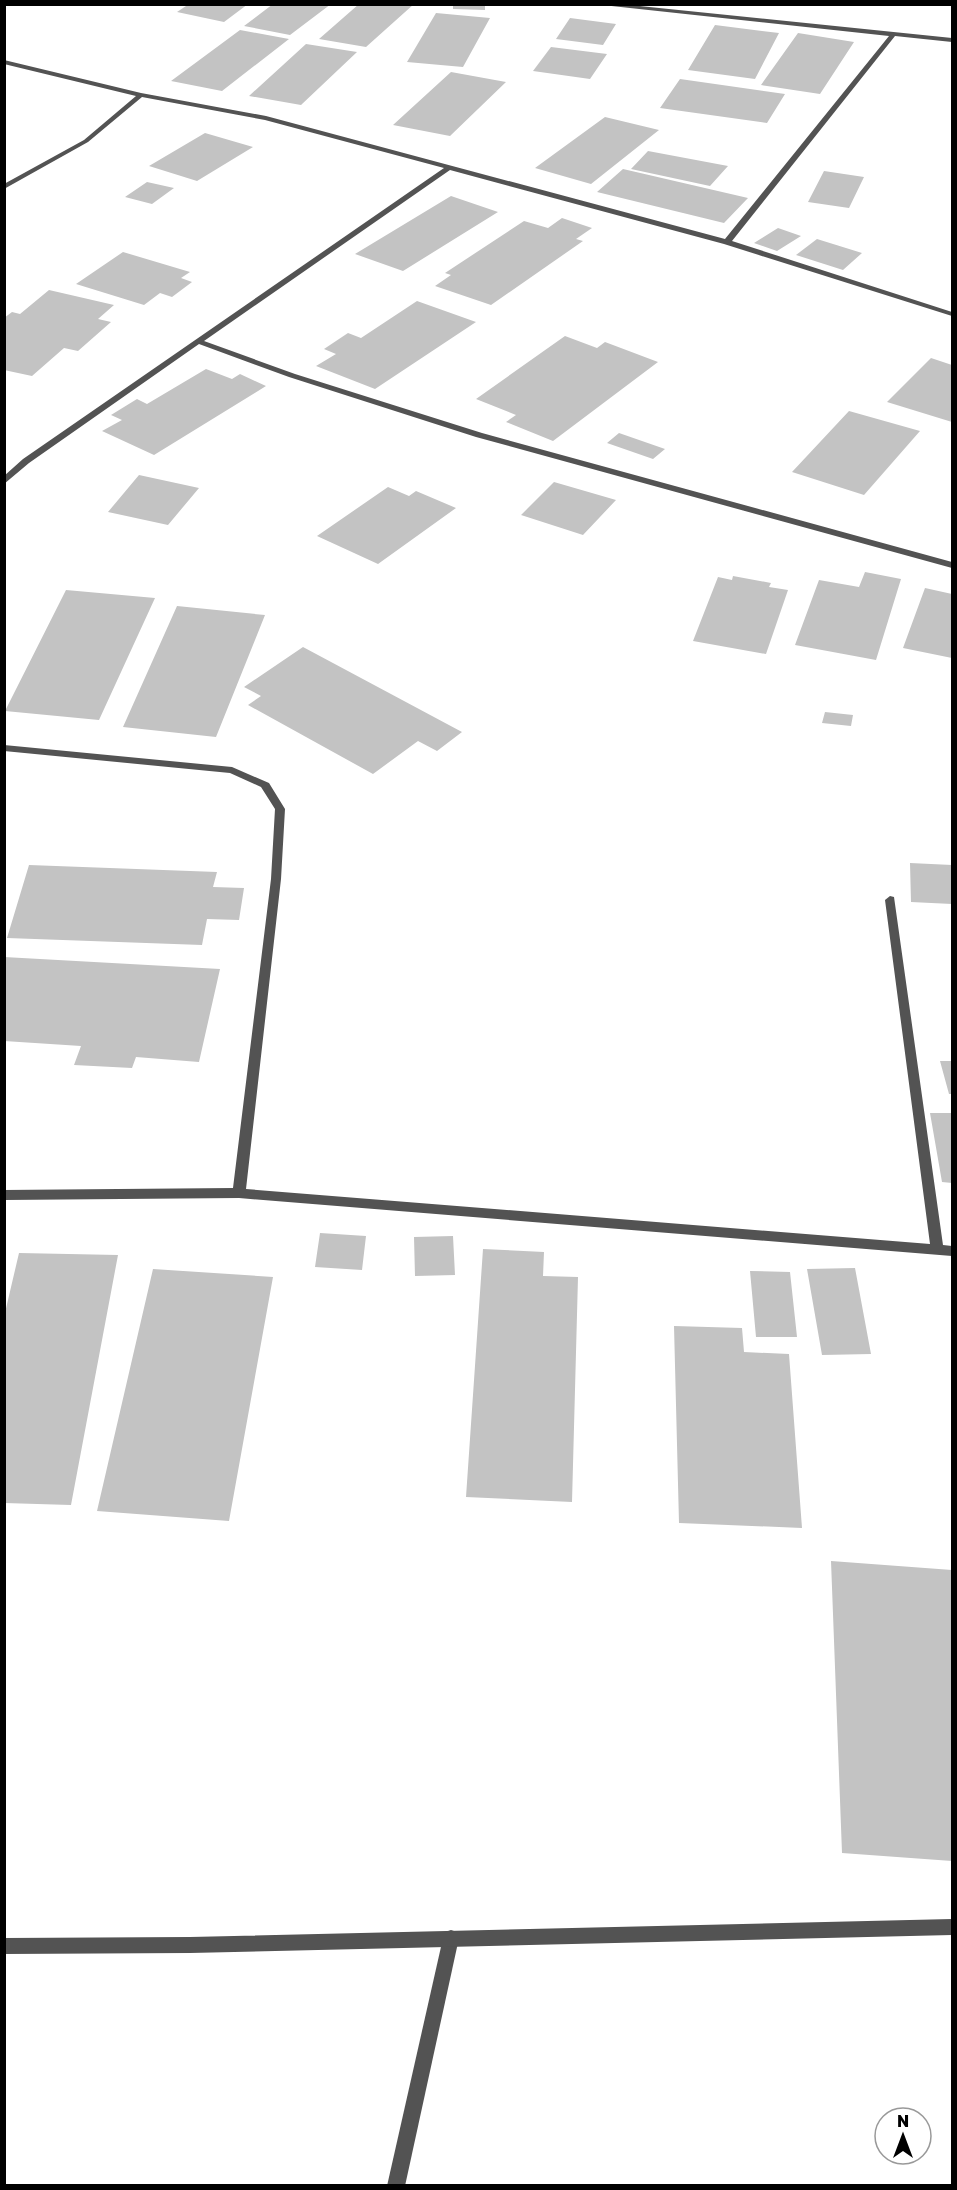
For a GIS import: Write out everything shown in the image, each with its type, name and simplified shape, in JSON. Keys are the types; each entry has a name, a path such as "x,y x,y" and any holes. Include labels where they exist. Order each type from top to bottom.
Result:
{"street":[{"path":"596,4 952,40"},
{"path":"727,242 894,33"},
{"path":"4,62 141,95 266,118 727,242 952,314"},
{"path":"4,187 86,141 141,95"},
{"path":"4,481 26,462 448,168"},
{"path":"200,342 393,408 600,469 952,565"},
{"path":"4,748 232,770 265,785 280,809 276,879 239,1193"},
{"path":"890,900 937,1251"},
{"path":"4,1195 239,1193 952,1251"},
{"path":"4,1946 190,1945 952,1927"},
{"path":"396,2186 451,1938"}],"building":[{"path":"189,4 248,4 224,22 177,12"},
{"path":"273,4 331,4 290,35 244,26"},
{"path":"359,4 414,4 366,47 319,39"},
{"path":"453,4 485,4 485,10 453,9"},
{"path":"436,13 490,18 463,67 407,62"},
{"path":"570,18 616,24 603,45 556,39"},
{"path":"715,25 779,33 755,79 688,70"},
{"path":"240,30 289,39 222,91 171,81"},
{"path":"798,33 854,42 820,94 761,85"},
{"path":"306,44 357,52 301,105 249,96"},
{"path":"551,47 607,54 590,79 533,71"},
{"path":"451,72 506,82 450,136 393,125"},
{"path":"680,79 785,94 767,123 660,108"},
{"path":"605,117 659,130 591,184 535,168"},
{"path":"205,133 253,147 197,181 149,166"},
{"path":"648,151 728,166 710,186 631,169"},
{"path":"623,169 748,198 724,223 597,192"},
{"path":"824,171 864,177 849,208 808,202"},
{"path":"147,182 174,188 152,204 125,197"},
{"path":"451,196 498,212 403,271 355,254"},
{"path":"562,218 592,228 576,239 583,241 491,305 435,286 451,275 445,273 524,221 548,228"},
{"path":"778,228 801,236 777,251 754,243"},
{"path":"817,239 862,253 843,270 796,255"},
{"path":"123,252 190,272 181,278 192,282 172,297 160,293 144,305 76,284"},
{"path":"49,290 114,305 98,319 111,322 78,351 64,348 32,376 4,370 4,318 12,312 20,314"},
{"path":"417,301 476,322 375,389 316,366 336,354 324,349 348,333 361,338"},
{"path":"565,336 597,348 605,342 658,362 553,441 506,422 516,415 476,399"},
{"path":"931,358 952,365 952,422 887,402"},
{"path":"206,369 232,379 240,374 266,386 154,455 102,431 122,420 111,415 137,399 147,404"},
{"path":"849,411 920,431 864,495 792,472"},
{"path":"619,433 665,449 653,459 607,443"},
{"path":"139,475 199,488 168,525 108,512"},
{"path":"554,482 616,500 583,535 521,515"},
{"path":"388,487 409,496 416,491 456,508 378,564 317,536"},
{"path":"865,572 901,579 876,660 795,645 819,580 859,587"},
{"path":"733,576 771,583 769,587 788,590 766,654 693,641 718,577 732,580"},
{"path":"925,588 952,594 952,658 903,648"},
{"path":"66,590 155,598 99,720 5,711"},
{"path":"177,606 265,615 216,737 123,727"},
{"path":"303,647 462,732 437,751 418,741 373,774 248,705 261,696 244,687"},
{"path":"825,712 853,715 851,726 822,723"},
{"path":"910,863 952,865 952,904 911,902"},
{"path":"29,865 217,872 213,887 244,888 239,920 207,919 202,945 7,938"},
{"path":"4,957 220,969 199,1062 136,1057 132,1068 74,1065 81,1046 4,1041"},
{"path":"940,1061 952,1061 952,1094 949,1094"},
{"path":"930,1113 952,1113 952,1183 942,1182"},
{"path":"320,1233 366,1236 362,1270 315,1267"},
{"path":"453,1236 455,1275 415,1276 414,1237"},
{"path":"483,1249 544,1252 543,1276 578,1277 572,1502 466,1497"},
{"path":"19,1253 118,1255 71,1505 4,1503 4,1317"},
{"path":"855,1268 871,1354 822,1355 807,1269"},
{"path":"153,1269 273,1277 229,1521 97,1511"},
{"path":"750,1271 790,1272 797,1337 756,1337"},
{"path":"674,1326 742,1328 744,1352 789,1354 802,1528 679,1523"},
{"path":"831,1561 952,1570 952,1861 842,1853"}]}
